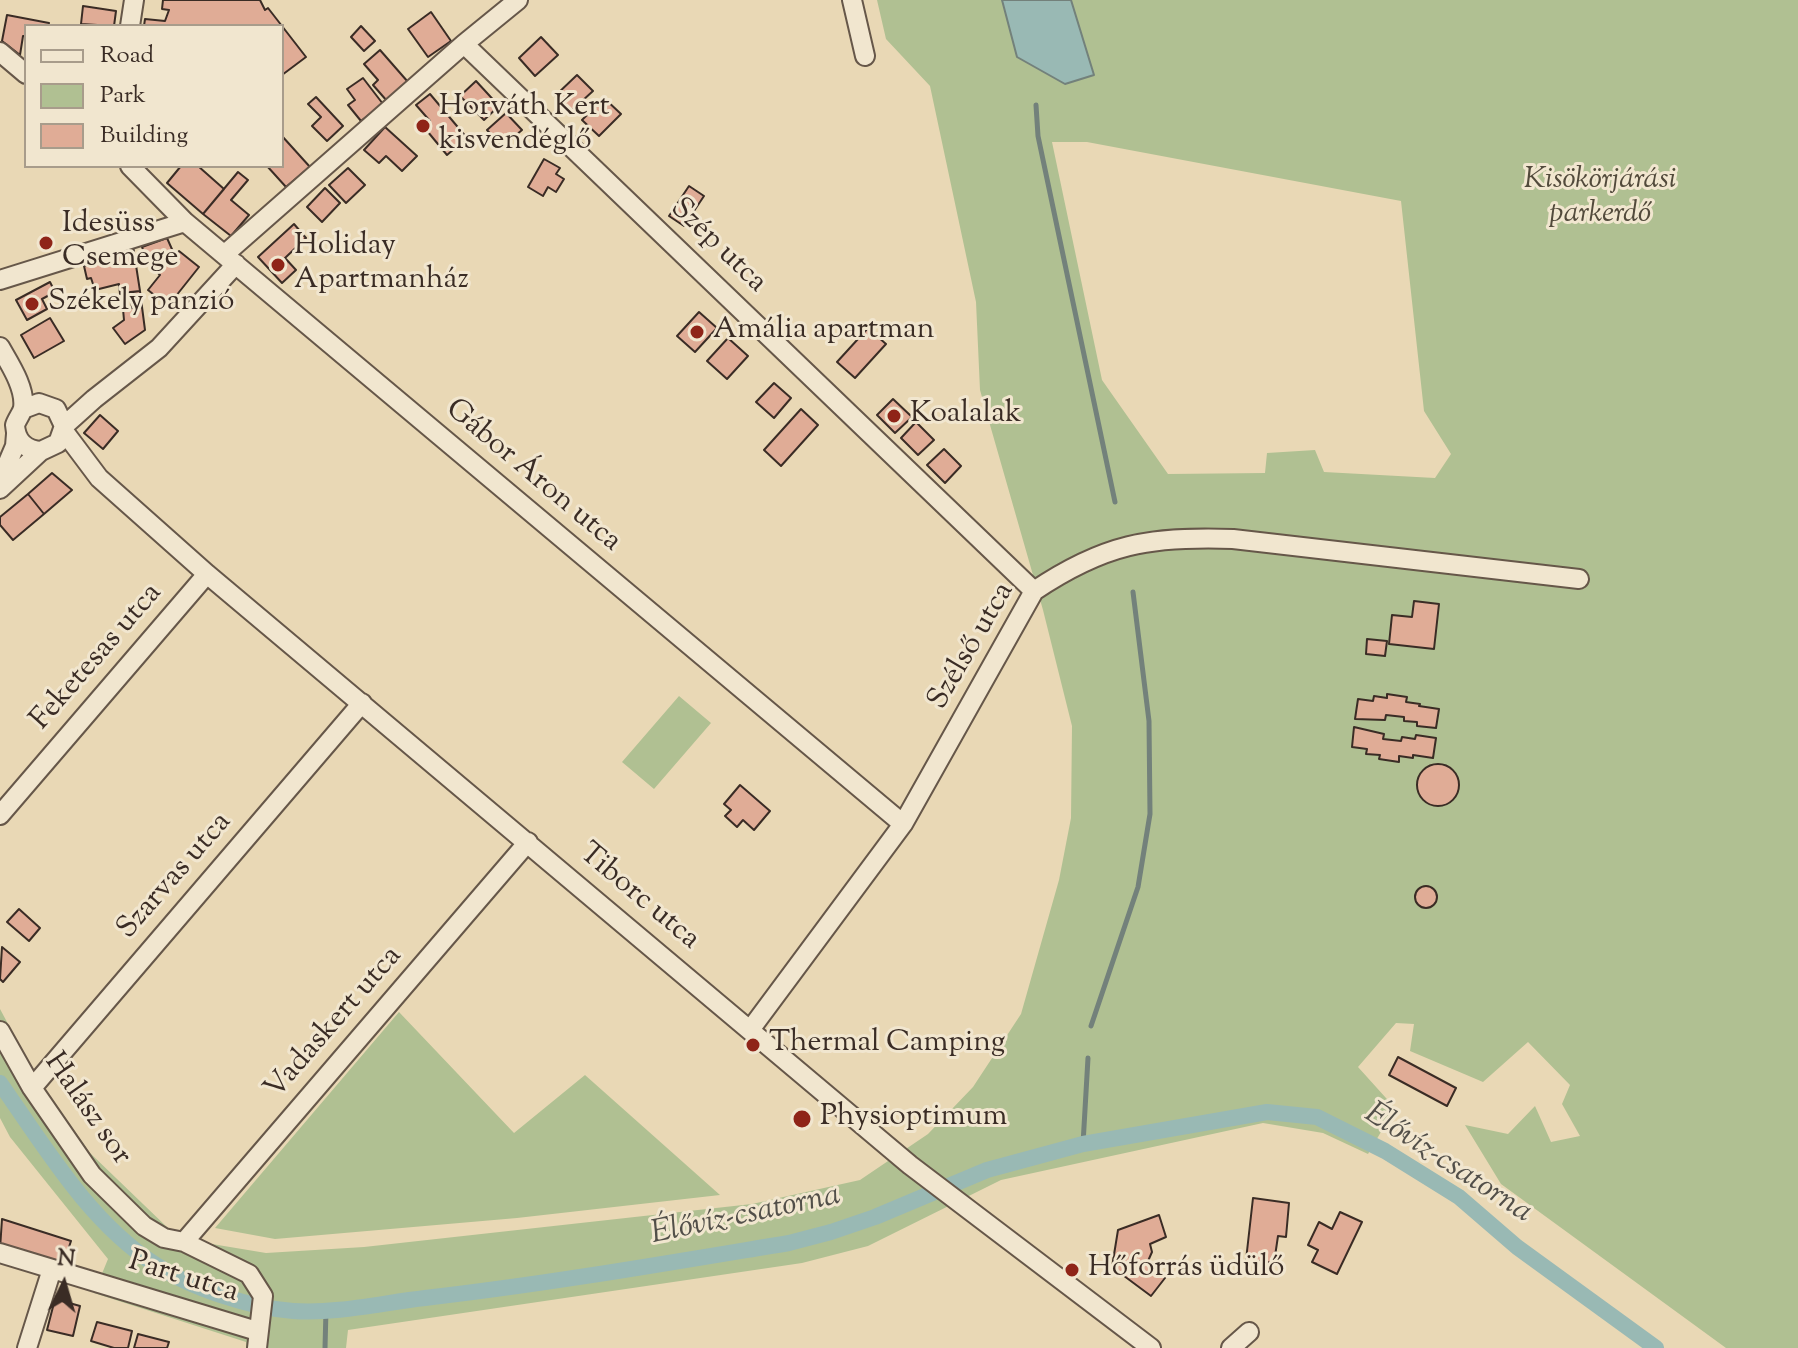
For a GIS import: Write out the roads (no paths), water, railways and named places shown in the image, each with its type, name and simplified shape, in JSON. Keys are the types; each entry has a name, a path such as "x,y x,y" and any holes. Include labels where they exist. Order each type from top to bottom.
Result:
{"street":[{"path":"130,24 134,0"},
{"path":"58,418 101,393 159,348 230,259 464,44 518,0"},
{"path":"852,0 865,56"},
{"name":"Szép utca","path":"464,44 1034,591"},
{"path":"0,52 24,72"},
{"name":"Gábor Áron utca","path":"132,168 185,222 903,824"},
{"path":"0,280 185,222"},
{"name":"Tiborc utca","path":"0,347 14,373 23,409 17,416 16,434 25,447 44,451 99,478"},
{"name":"Tiborc utca","path":"14,373 58,418 99,478 207,574 922,1174 1151,1348"},
{"path":"23,409 30,405 58,418"},
{"path":"0,489 44,451 58,443 58,418"},
{"path":"0,481 15,446 16,434"},
{"name":"Szélső utca","path":"750,1030 903,824 1034,591 1064,571 1118,547 1181,537 1233,539 1579,579"},
{"name":"Feketesas utca","path":"0,815 207,574"},
{"name":"Szarvas utca","path":"32,1088 362,703"},
{"name":"Vadaskert utca","path":"184,1242 528,842"},
{"name":"Halász sor","path":"0,1031 32,1088 92,1175 144,1226 164,1238 184,1242 249,1274 263,1296 258,1332"},
{"name":"Part utca","path":"0,1253 258,1332"},
{"path":"27,1348 52,1269"},
{"path":"1231,1348 1249,1332"}],"water":[{"path":"1002,0 1071,0 1094,75 1065,84 1017,57"}],"waterway":[{"path":"1036,105 1038,136 1115,502"},
{"path":"1091,1026 1138,887 1150,814 1149,721 1133,592"},
{"path":"1083,1144 1088,1058"},
{"name":"Élővíz-csatorna","path":"0,1083 70,1182 132,1247 156,1265 204,1289 276,1309 309,1312 359,1308 562,1280 789,1243 875,1217 987,1170 1083,1144 1267,1112 1317,1117 1385,1151 1459,1197 1517,1247 1656,1348"},
{"path":"325,1348 326,1310"}],"place":[{"name":"Horváth Kert kisvendéglő","path":"423,126"},
{"name":"Idesüss Csemege","path":"46,243"},
{"name":"Holiday Apartmanház","path":"278,265"},
{"name":"Székely panzió","path":"32,304"},
{"name":"Amália apartman","path":"697,332"},
{"name":"Koalalak","path":"894,416"},
{"name":"Thermal Camping","path":"753,1045"},
{"name":"Physioptimum","path":"802,1119"},
{"name":"Hőforrás üdülő","path":"1072,1270"}],"park label":[{"name":"Kisökörjárási parkerdő","path":"1600,199"}]}
